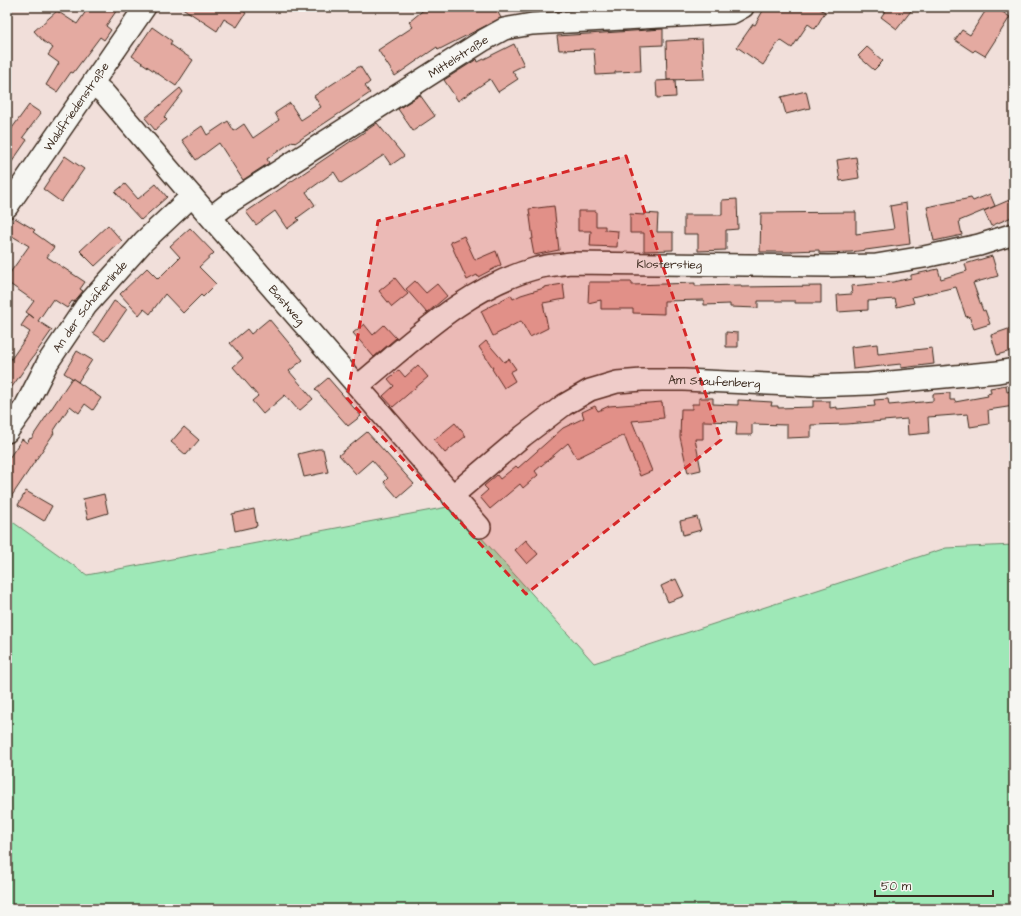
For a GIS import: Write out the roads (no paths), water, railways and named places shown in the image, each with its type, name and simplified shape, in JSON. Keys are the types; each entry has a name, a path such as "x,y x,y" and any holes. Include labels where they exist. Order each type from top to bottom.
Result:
{"street":[{"name":"Waldfriedenstraße","path":"7,206 145,7"},
{"name":"Mittelstraße","path":"211,217 232,201 484,40 504,29 532,24 732,13 743,7"},
{"name":"Bastweg","path":"93,84 104,93 480,527"},
{"name":"An der Schäferlinde","path":"7,432 25,407 48,362 86,306 144,241 192,196"},
{"name":"Klosterstieg","path":"358,386 460,303 510,276 538,268 570,263 828,266 876,265 924,257 979,245 1014,234"},
{"name":"Am Staufenberg","path":"452,496 523,436 564,405 590,390 617,382 642,380 684,380 819,386 869,384 998,372 1014,369"}]}
